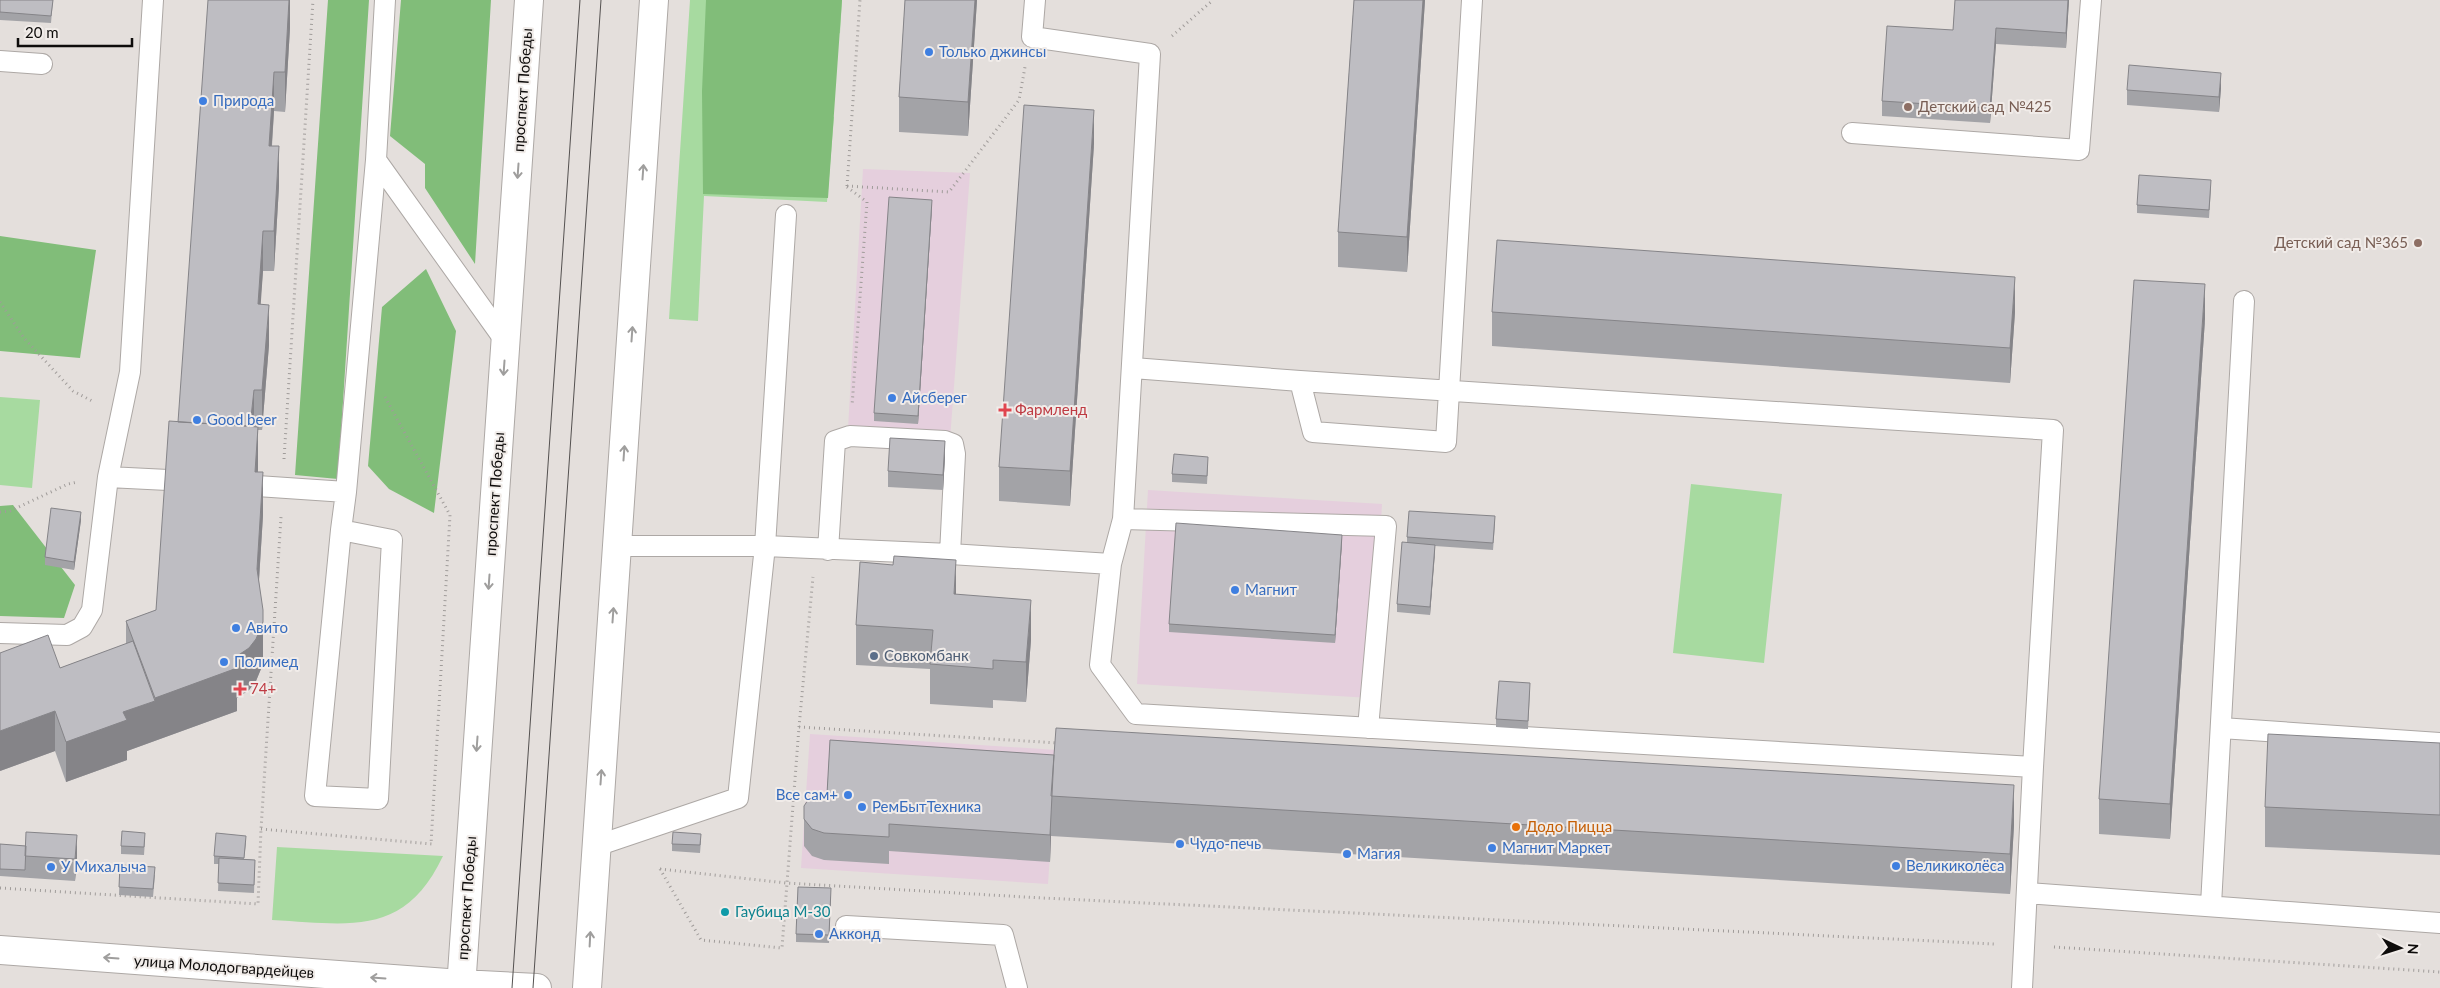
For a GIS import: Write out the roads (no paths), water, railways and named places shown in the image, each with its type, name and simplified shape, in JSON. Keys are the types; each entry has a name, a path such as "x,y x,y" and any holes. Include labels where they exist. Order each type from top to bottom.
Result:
{"main road":[{"name":"проспект Победы","path":"461,986 529,0"},
{"path":"588,988 654,0"},
{"name":"улица Молодогвардейцев","path":"0,950 461,986 537,988"}],"lane":[{"path":"0,633 67,635 82,627 92,610 108,477 130,372 154,0"},
{"path":"341,530 392,540 378,800 315,796 341,530 346,492 376,160 385,0"},
{"path":"1034,0 1032,37 1150,54 1123,519 1110,564 1100,665 1136,714 2034,767"},
{"path":"1300,381 1313,432 1446,442 1472,0"},
{"path":"1852,133 2079,150 2091,0"},
{"path":"0,62 42,64"},
{"path":"376,160 506,342"},
{"path":"596,846 738,798 765,546 786,215"},
{"path":"2211,905 2244,301"},
{"path":"1132,368 1300,381 2053,430 2022,988"},
{"path":"822,549 835,441 850,436 945,441 953,444 955,454 950,554"},
{"path":"108,477 168,480"},
{"path":"256,486 346,492"},
{"path":"1123,519 1386,526 1368,728"},
{"path":"618,546 765,546 950,554 1110,564"},
{"path":"2222,728 2440,742"},
{"path":"2027,893 2440,922"},
{"path":"846,926 1002,935 1017,988"}],"tram line":[{"path":"512,988 580,0"},
{"path":"533,988 601,0"}],"place":[{"name":"Только джинсы","path":"929,52"},
{"name":"Природа","path":"203,101"},
{"name":"Детский сад №425","path":"1908,107"},
{"name":"Детский сад №365","path":"2418,243"},
{"name":"Айсберег","path":"892,398"},
{"name":"Фармленд","path":"1005,410"},
{"name":"Good beer","path":"197,420"},
{"name":"Магнит","path":"1235,590"},
{"name":"Авито","path":"236,628"},
{"name":"Совкомбанк","path":"874,656"},
{"name":"Полимед","path":"224,662"},
{"name":"74+","path":"240,689"},
{"name":"Все сам+","path":"848,795"},
{"name":"РемБытТехника","path":"862,807"},
{"name":"Додо Пицца","path":"1516,827"},
{"name":"Чудо-печь","path":"1180,844"},
{"name":"Магнит Маркет","path":"1492,848"},
{"name":"Магия","path":"1347,854"},
{"name":"Великиколёса","path":"1896,866"},
{"name":"У Михалыча","path":"51,867"},
{"name":"Гаубица М-30","path":"725,912"},
{"name":"Акконд","path":"819,934"}]}
